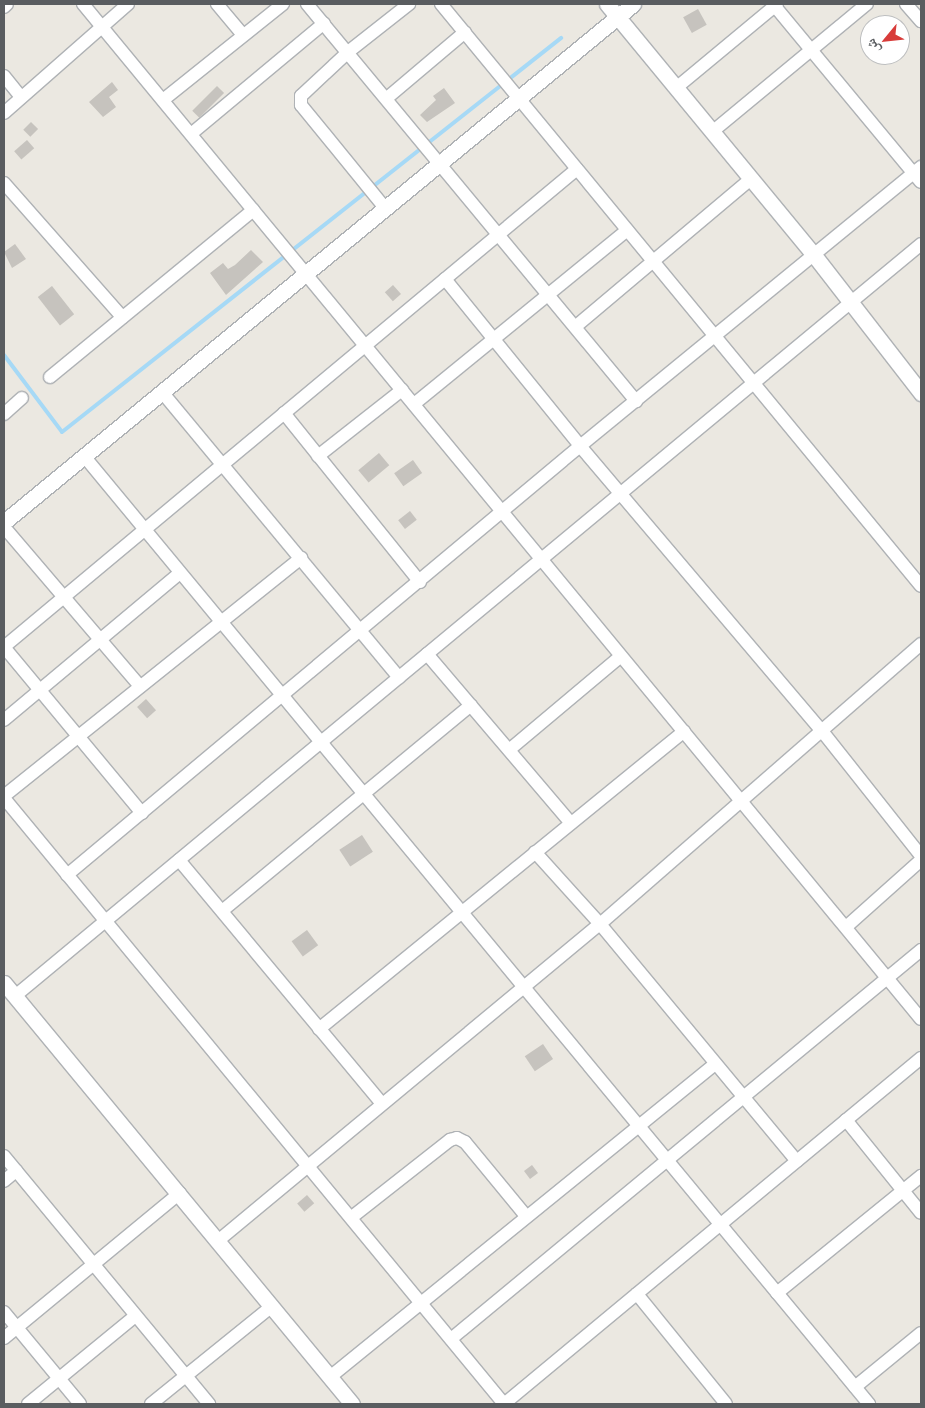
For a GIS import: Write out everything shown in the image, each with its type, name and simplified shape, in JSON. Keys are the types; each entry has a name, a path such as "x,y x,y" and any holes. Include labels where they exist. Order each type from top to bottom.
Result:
{"street":[{"path":"4,7 7,4"},
{"path":"83,4 921,1019"},
{"path":"4,113 128,4"},
{"path":"217,4 243,35"},
{"path":"163,100 283,4"},
{"path":"307,4 387,98 636,401"},
{"path":"385,208 301,105 305,89 409,4"},
{"path":"441,4 520,97 921,586"},
{"path":"606,4 814,255 921,394"},
{"path":"4,522 633,4"},
{"path":"67,875 361,632 580,446 814,255 919,174 811,50 775,4 676,88"},
{"path":"712,132 867,4"},
{"path":"906,4 921,21"},
{"path":"191,134 324,23"},
{"path":"387,98 465,32"},
{"path":"4,76 22,97"},
{"path":"142,813 4,647 578,169"},
{"path":"575,327 751,179"},
{"path":"4,183 122,318"},
{"path":"50,377 253,210"},
{"path":"414,404 628,230"},
{"path":"15,996 921,244"},
{"path":"445,279 580,446 822,731 921,858 846,927"},
{"path":"318,456 402,390"},
{"path":"162,392 399,677"},
{"path":"4,414 22,398"},
{"path":"284,413 420,582"},
{"path":"84,456 282,698 321,742 869,1404"},
{"path":"4,527 140,686"},
{"path":"300,558 4,797 504,1404 921,1058"},
{"path":"4,720 180,573"},
{"path":"218,1240 600,924 921,644"},
{"path":"427,654 571,823"},
{"path":"509,750 621,656"},
{"path":"222,911 471,705"},
{"path":"319,1029 684,731"},
{"path":"535,852 600,924 797,1161"},
{"path":"180,860 382,1104"},
{"path":"451,1339 742,1096 921,950"},
{"path":"4,983 352,1404"},
{"path":"330,1377 715,1064"},
{"path":"846,1120 921,1213"},
{"path":"352,1218 450,1140 457,1138 465,1142 526,1216"},
{"path":"4,1156 209,1404"},
{"path":"4,1182 16,1171"},
{"path":"777,1293 921,1176"},
{"path":"4,1338 180,1194"},
{"path":"637,1294 726,1404"},
{"path":"151,1404 272,1306"},
{"path":"4,1312 80,1404"},
{"path":"28,1404 135,1316"},
{"path":"855,1387 921,1333"}],"building":[{"path":"698,9 707,25 692,33 683,17"},
{"path":"112,82 118,90 109,97 116,107 103,117 89,102"},
{"path":"217,86 224,93 199,118 192,111"},
{"path":"444,88 455,103 427,122 420,115 436,100 433,96"},
{"path":"31,122 38,129 30,137 23,130"},
{"path":"27,140 34,148 21,159 14,151"},
{"path":"15,244 26,259 12,268 4,252"},
{"path":"251,250 263,262 226,295 210,273 223,263 228,269"},
{"path":"393,285 401,294 393,301 385,292"},
{"path":"52,286 74,314 60,325 38,297"},
{"path":"379,453 389,465 369,483 358,470"},
{"path":"413,460 422,473 403,486 394,473"},
{"path":"410,511 417,520 405,529 398,520"},
{"path":"146,699 156,710 147,718 137,707"},
{"path":"362,835 373,852 350,866 339,850"},
{"path":"307,930 318,945 303,957 292,941"},
{"path":"543,1044 553,1059 535,1071 525,1056"},
{"path":"532,1165 538,1173 530,1179 524,1171"},
{"path":"307,1195 314,1203 304,1212 297,1204"}],"waterway":[{"path":"4,355 62,432 561,38"}]}
